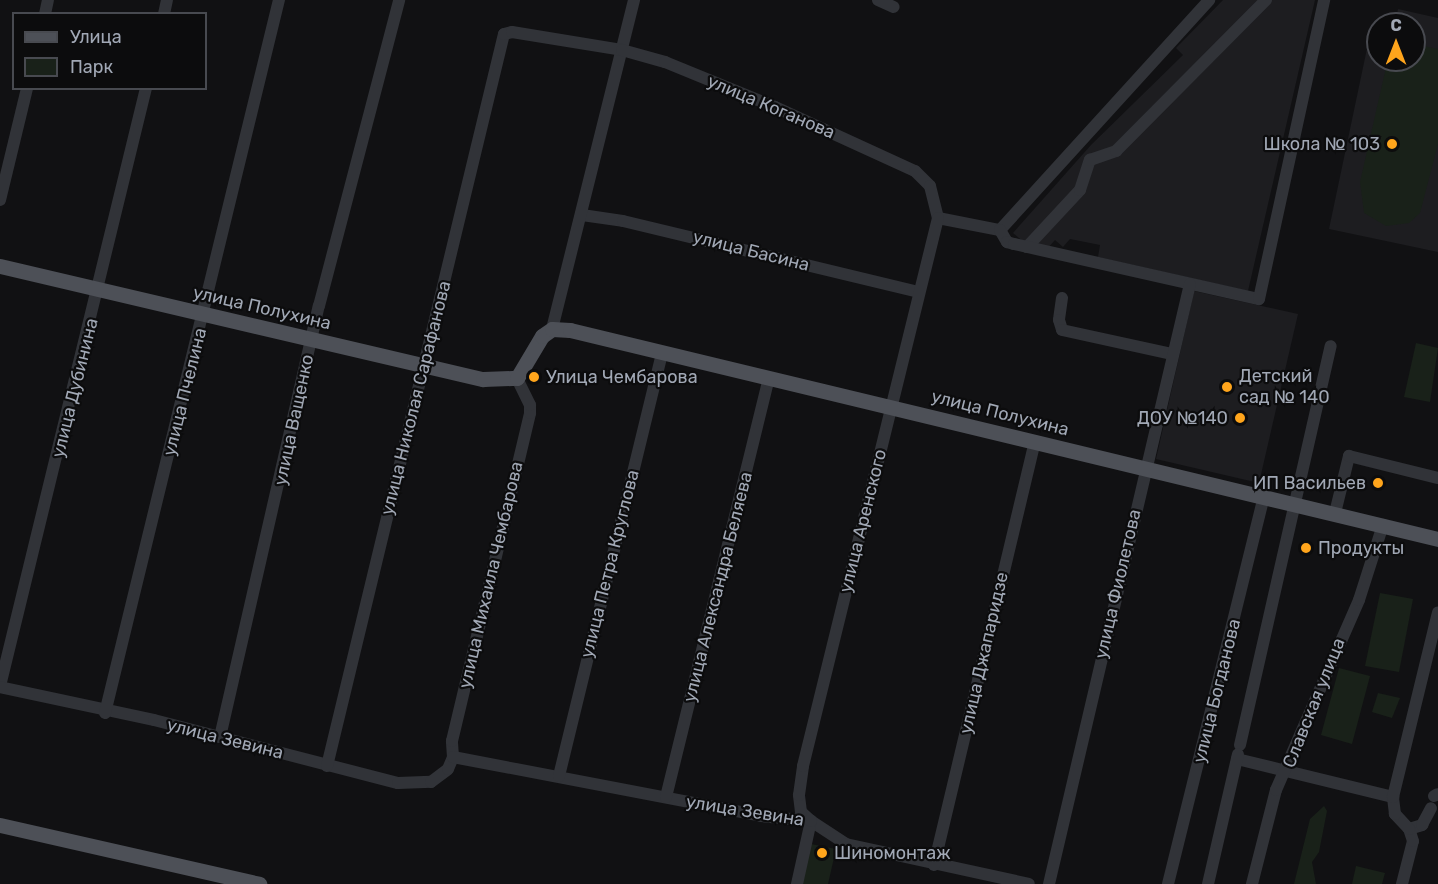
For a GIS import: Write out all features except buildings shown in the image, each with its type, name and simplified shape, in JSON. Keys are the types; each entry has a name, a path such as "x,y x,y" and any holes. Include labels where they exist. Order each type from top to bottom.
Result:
{"main road":[{"name":"улица Полухина","path":"0,266 483,379 516,378"},
{"name":"улица Полухина","path":"552,329 662,352 1438,539"},
{"path":"516,378 542,336 552,329"},
{"path":"0,825 209,878 259,884"}],"street":[{"name":"улица Пчелина","path":"105,713 204,315 279,0"},
{"name":"улица Ващенко","path":"220,737 312,340 399,0"},
{"path":"552,329 634,0"},
{"path":"878,0 894,7"},
{"path":"1000,230 1209,0"},
{"path":"1027,247 1080,190 1090,160 1116,151 1266,0"},
{"path":"938,218 1000,230 1007,242 1259,299 1324,0"},
{"name":"улица Коганова","path":"507,32 622,50 665,62 775,107 915,171 930,186 938,218"},
{"name":"улица Николая Сарафанова","path":"327,766 501,39 507,32"},
{"path":"0,200 27,90"},
{"name":"улица Дубинина","path":"0,687 99,290 146,90"},
{"name":"улица Басина","path":"582,215 623,220 919,292"},
{"name":"улица Аренского","path":"811,821 801,812 799,795 803,766 938,218"},
{"name":"улица Фиолетова","path":"1049,884 1172,354 1191,284"},
{"path":"1062,297 1059,326 1062,330 1172,354"},
{"path":"1208,884 1331,346"},
{"name":"улица Петра Круглова","path":"559,776 662,352"},
{"name":"улица Михаила Чембарова","path":"453,757 452,741 530,413 531,405 516,378"},
{"name":"улица Александра Беляева","path":"666,797 769,378"},
{"name":"улица Джапаридзе","path":"934,865 1035,442"},
{"path":"1335,513 1349,456 1438,478"},
{"name":"улица Богданова","path":"1168,884 1264,496"},
{"name":"Славская улица","path":"1252,884 1276,790 1286,772 1359,600 1383,525"},
{"path":"1402,884 1413,841 1409,829 1395,814 1393,797 1438,612"},
{"name":"улица Зевина","path":"0,687 105,713 220,737 327,766 410,785 431,782 453,757 761,816 811,821 846,844 1029,884"},
{"path":"1238,752 1286,772 1393,797"},
{"path":"1409,829 1422,825 1434,799"},
{"path":"797,884 811,821"}],"shaded area":[{"path":"1223,0 1315,0 1248,291 1098,257 1100,245 1070,239 1063,247 1055,240 1048,248 1025,243 1013,233 1091,145 1183,55 1176,48"},
{"name":"Школа № 103","path":"1426,15 1438,18 1438,252 1329,229 1366,53 1366,72 1426,72"},
{"name":"Детский сад № 140","path":"1194,291 1298,314 1259,483 1156,459"}],"green space":[{"path":"1426,46 1438,49 1438,144 1420,213 1409,223 1386,226 1364,213 1360,182 1385,72 1426,72"},
{"path":"1416,343 1438,348 1430,402 1404,397"},
{"path":"1380,593 1413,599 1399,672 1365,666"},
{"path":"1339,668 1370,676 1352,744 1321,735"},
{"path":"1378,693 1400,698 1392,718 1372,712"},
{"path":"1324,806 1327,811 1319,852 1312,862 1316,884 1294,884 1310,819"},
{"path":"811,844 836,849 828,884 802,884"},
{"path":"1356,866 1385,873 1382,884 1352,884"}],"place":[{"name":"Школа № 103","path":"1392,144"},
{"name":"Улица Чембарова","path":"534,377"},
{"name":"Детский сад № 140","path":"1227,387"},
{"name":"ДОУ №140","path":"1240,418"},
{"name":"ИП Васильев","path":"1378,483"},
{"name":"Продукты","path":"1306,548"},
{"name":"Шиномонтаж","path":"822,853"}]}
